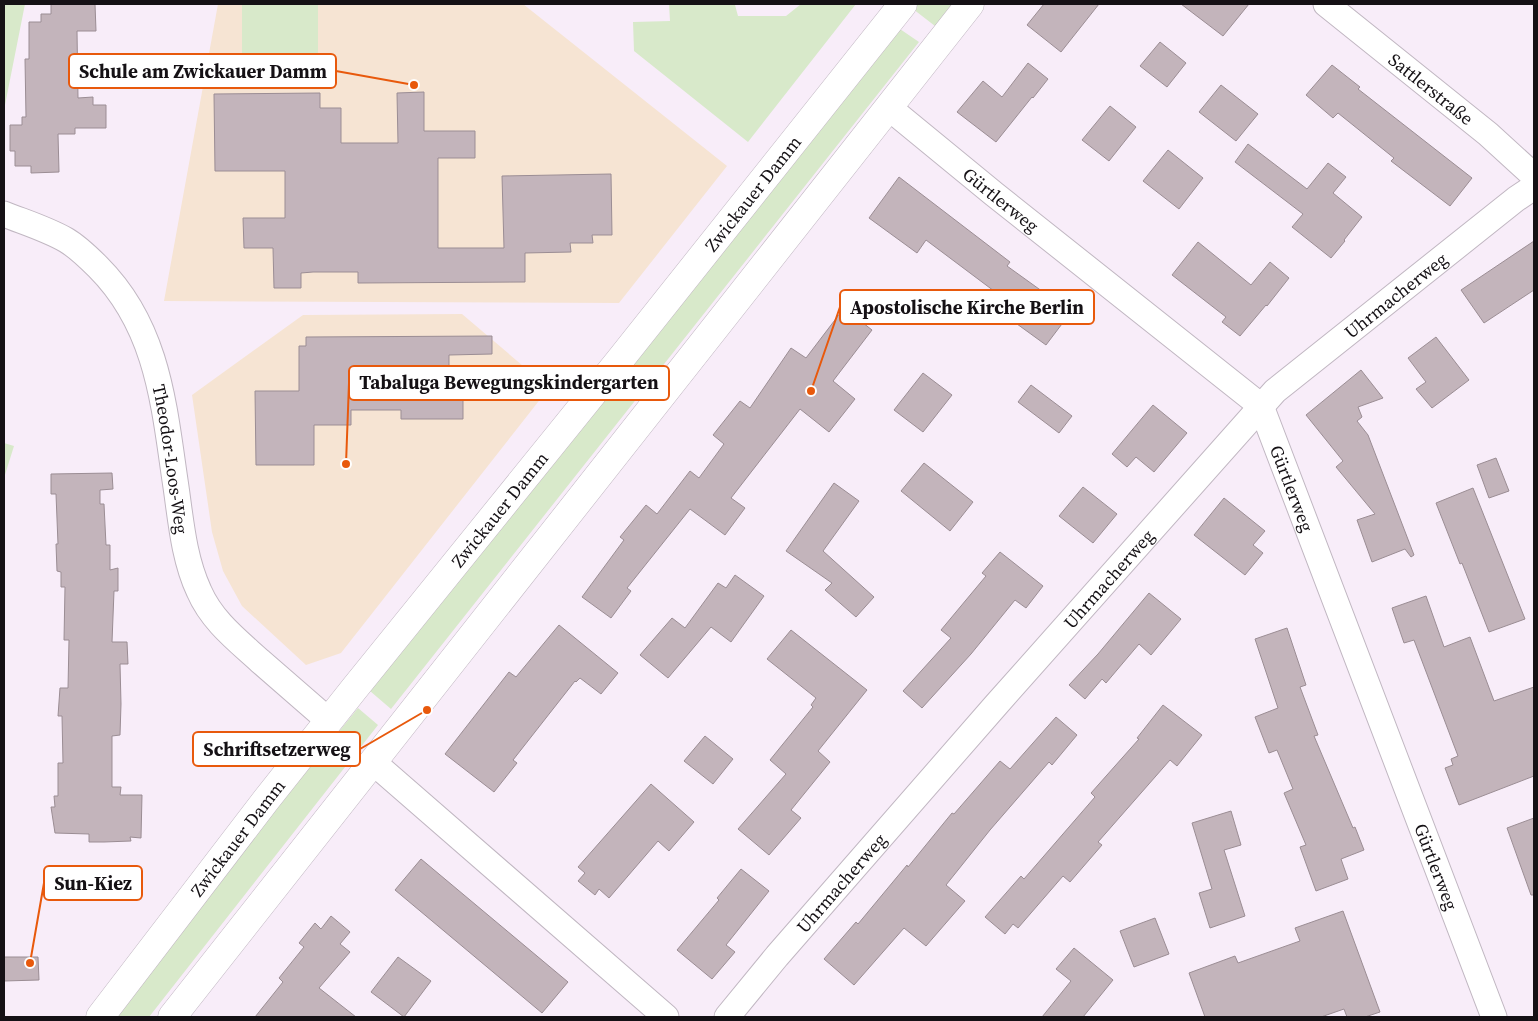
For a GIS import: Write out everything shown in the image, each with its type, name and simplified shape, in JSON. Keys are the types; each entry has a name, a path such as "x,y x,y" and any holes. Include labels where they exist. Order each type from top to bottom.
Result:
{"street":[{"name":"Zwickauer Damm","path":"100,1017 329,721 904,4"},
{"path":"172,1017 970,4"},
{"name":"Sattlerstraße","path":"1326,4 1488,134 1534,176"},
{"name":"Gürtlerweg","path":"888,107 994,194 1261,406 1494,1017"},
{"name":"Uhrmacherweg","path":"727,1017 777,956 990,711 1261,406 1283,384 1516,199 1534,187"},
{"name":"Theodor-Loos-Weg","path":"4,214 67,241 93,262 111,280 124,298 141,328 152,356 164,405 182,532 192,574 199,591 219,624 329,721"},
{"path":"373,762 666,1017"}],"shaded area":[{"path":"218,4 523,4 727,166 619,303 164,301"},
{"path":"462,314 549,388 341,653 306,665 242,606 223,571 212,532 192,395 303,315"}],"green space":[{"path":"4,4 25,4 4,110"},
{"path":"242,4 318,4 318,88 242,88"},
{"path":"669,4 728,4 735,5 738,16 786,16 801,4 856,4 748,142 634,51 633,22 670,21"},
{"path":"918,4 953,4 935,26 913,9"},
{"path":"897,27 919,42 391,709 370,691"},
{"path":"4,443 14,446 4,478"},
{"path":"358,708 378,725 149,1017 113,1017 194,910"}],"building":[{"path":"51,4 95,4 96,31 77,31 78,98 93,97 93,105 106,105 106,128 75,128 75,134 58,134 59,172 31,173 31,166 15,166 15,151 10,151 10,125 22,125 22,117 26,117 25,59 29,59 29,22 41,22 41,14 51,14"},
{"path":"1044,4 1099,4 1061,52 1027,25"},
{"path":"1181,4 1249,4 1223,36"},
{"path":"1160,42 1186,63 1167,87 1140,66"},
{"path":"1028,63 1048,79 996,142 957,112 983,81 1002,97"},
{"path":"1332,65 1360,87 1358,89 1472,178 1450,206 1391,161 1394,158 1338,113 1333,118 1306,95"},
{"path":"1221,85 1258,114 1236,141 1199,112"},
{"path":"424,92 424,131 475,131 475,158 438,158 438,248 504,248 502,176 611,174 612,235 592,235 593,243 570,243 571,252 525,253 525,282 358,283 358,272 313,272 301,273 301,288 274,288 273,248 244,248 243,218 285,218 285,171 215,171 214,94 320,93 320,108 341,108 341,143 398,143 397,93"},
{"path":"1110,106 1136,127 1109,161 1082,140"},
{"path":"1248,144 1307,189 1328,163 1346,177 1333,193 1362,217 1331,258 1292,227 1303,214 1235,162"},
{"path":"1168,150 1203,178 1179,209 1143,181"},
{"path":"899,177 1010,262 1007,266 1071,312 1046,345 1006,316 1014,306 926,240 917,253 869,218"},
{"path":"1534,241 1534,290 1484,323 1461,290"},
{"path":"1198,242 1251,285 1270,262 1289,278 1240,336 1222,322 1226,317 1172,275"},
{"path":"844,308 872,330 833,381 855,399 829,432 800,409 731,498 745,508 725,535 690,509 627,588 631,591 611,618 582,597 624,540 620,537 646,505 657,514 690,471 699,478 724,444 713,435 740,401 750,408 791,348 806,358"},
{"path":"492,336 492,354 449,355 449,398 463,398 463,419 401,419 401,410 351,410 351,425 314,425 314,465 256,465 255,391 299,391 299,346 306,346 306,337"},
{"path":"1436,337 1469,380 1432,408 1416,389 1426,382 1408,358"},
{"path":"1361,370 1383,398 1358,407 1362,417 1357,421 1368,435 1414,555 1411,557 1405,549 1372,562 1357,520 1375,514 1336,467 1343,461 1306,415"},
{"path":"923,373 952,395 923,432 894,410"},
{"path":"1031,385 1072,416 1059,433 1018,402"},
{"path":"1153,405 1187,433 1154,472 1136,457 1127,467 1112,454"},
{"path":"1496,458 1509,491 1489,498 1477,465"},
{"path":"924,463 973,502 950,531 901,491"},
{"path":"112,473 113,489 100,490 100,504 104,504 106,545 110,545 110,570 118,568 118,591 114,591 112,642 127,642 128,664 120,664 120,735 112,736 112,787 121,787 120,795 142,795 141,838 130,837 131,841 89,842 89,834 55,833 51,807 55,807 54,796 58,796 58,763 63,763 62,716 58,716 60,688 68,688 69,640 64,640 65,587 61,587 61,572 57,571 56,494 51,494 51,474"},
{"path":"834,483 859,501 823,551 874,597 856,617 825,590 832,583 786,551"},
{"path":"1083,487 1117,514 1093,543 1059,516"},
{"path":"1473,488 1525,619 1489,632 1436,503"},
{"path":"1224,498 1265,531 1253,545 1263,553 1245,575 1194,535"},
{"path":"1000,552 1043,586 1026,608 1015,600 971,654 922,708 903,691 951,638 941,630 986,576 982,573"},
{"path":"735,575 764,596 731,642 711,627 668,678 640,655 672,618 685,628 718,583 726,588"},
{"path":"1149,593 1181,619 1151,655 1139,644 1106,683 1102,679 1085,699 1069,685 1098,654"},
{"path":"1426,596 1444,647 1470,637 1494,701 1534,687 1534,776 1459,805 1445,768 1453,765 1451,759 1458,756 1414,640 1404,643 1392,608"},
{"path":"559,625 618,673 601,694 580,678 575,681 513,760 517,763 494,792 445,754 509,672 516,677"},
{"path":"1287,628 1306,685 1300,687 1318,735 1314,736 1364,850 1341,859 1348,879 1316,891 1300,847 1306,845 1284,793 1293,789 1277,750 1269,753 1255,717 1278,708 1255,639"},
{"path":"791,630 867,690 818,751 830,762 791,810 801,818 769,855 738,829 786,774 770,760 813,707 811,705 816,698 767,659"},
{"path":"1163,705 1202,735 1177,766 1170,760 1098,842 1102,845 1070,882 1063,876 1018,928 1013,924 1005,934 985,917 1021,876 1024,879 1095,797 1091,793 1139,739 1137,738"},
{"path":"1056,717 1077,735 1052,765 1049,762 990,830 946,885 965,901 926,946 904,928 854,985 824,959 856,922 858,924 952,813 954,814 1000,761 1010,769"},
{"path":"705,736 733,759 713,784 684,761"},
{"path":"651,784 694,822 669,851 658,841 609,898 599,889 595,895 578,881 585,873 578,867"},
{"path":"1231,811 1241,845 1224,850 1245,916 1210,928 1199,893 1212,889 1192,823"},
{"path":"1534,818 1534,895 1531,895 1507,828"},
{"path":"421,859 568,982 542,1013 395,890"},
{"path":"741,869 769,891 726,945 735,952 712,979 677,950 719,900 717,898"},
{"path":"1343,911 1380,1012 1365,1017 1347,1017 1344,1009 1321,1017 1205,1017 1189,973 1235,956 1238,963 1300,941 1295,928"},
{"path":"331,916 350,932 340,944 350,952 319,988 356,1017 255,1017 283,982 279,978 304,947 299,943 315,923 321,929"},
{"path":"1155,918 1169,954 1134,967 1120,931"},
{"path":"1074,948 1113,980 1083,1017 1042,1017 1071,981 1056,969"},
{"path":"4,957 38,957 39,980 4,981"},
{"path":"398,957 431,981 404,1017 371,992"}],"place":[{"name":"Schule am Zwickauer Damm","path":"414,85"},
{"name":"Apostolische Kirche Berlin","path":"811,391"},
{"name":"Tabaluga Bewegungskindergarten","path":"346,464"},
{"name":"Schriftsetzerweg","path":"427,710"},
{"name":"Sun-Kiez","path":"30,963"}]}
